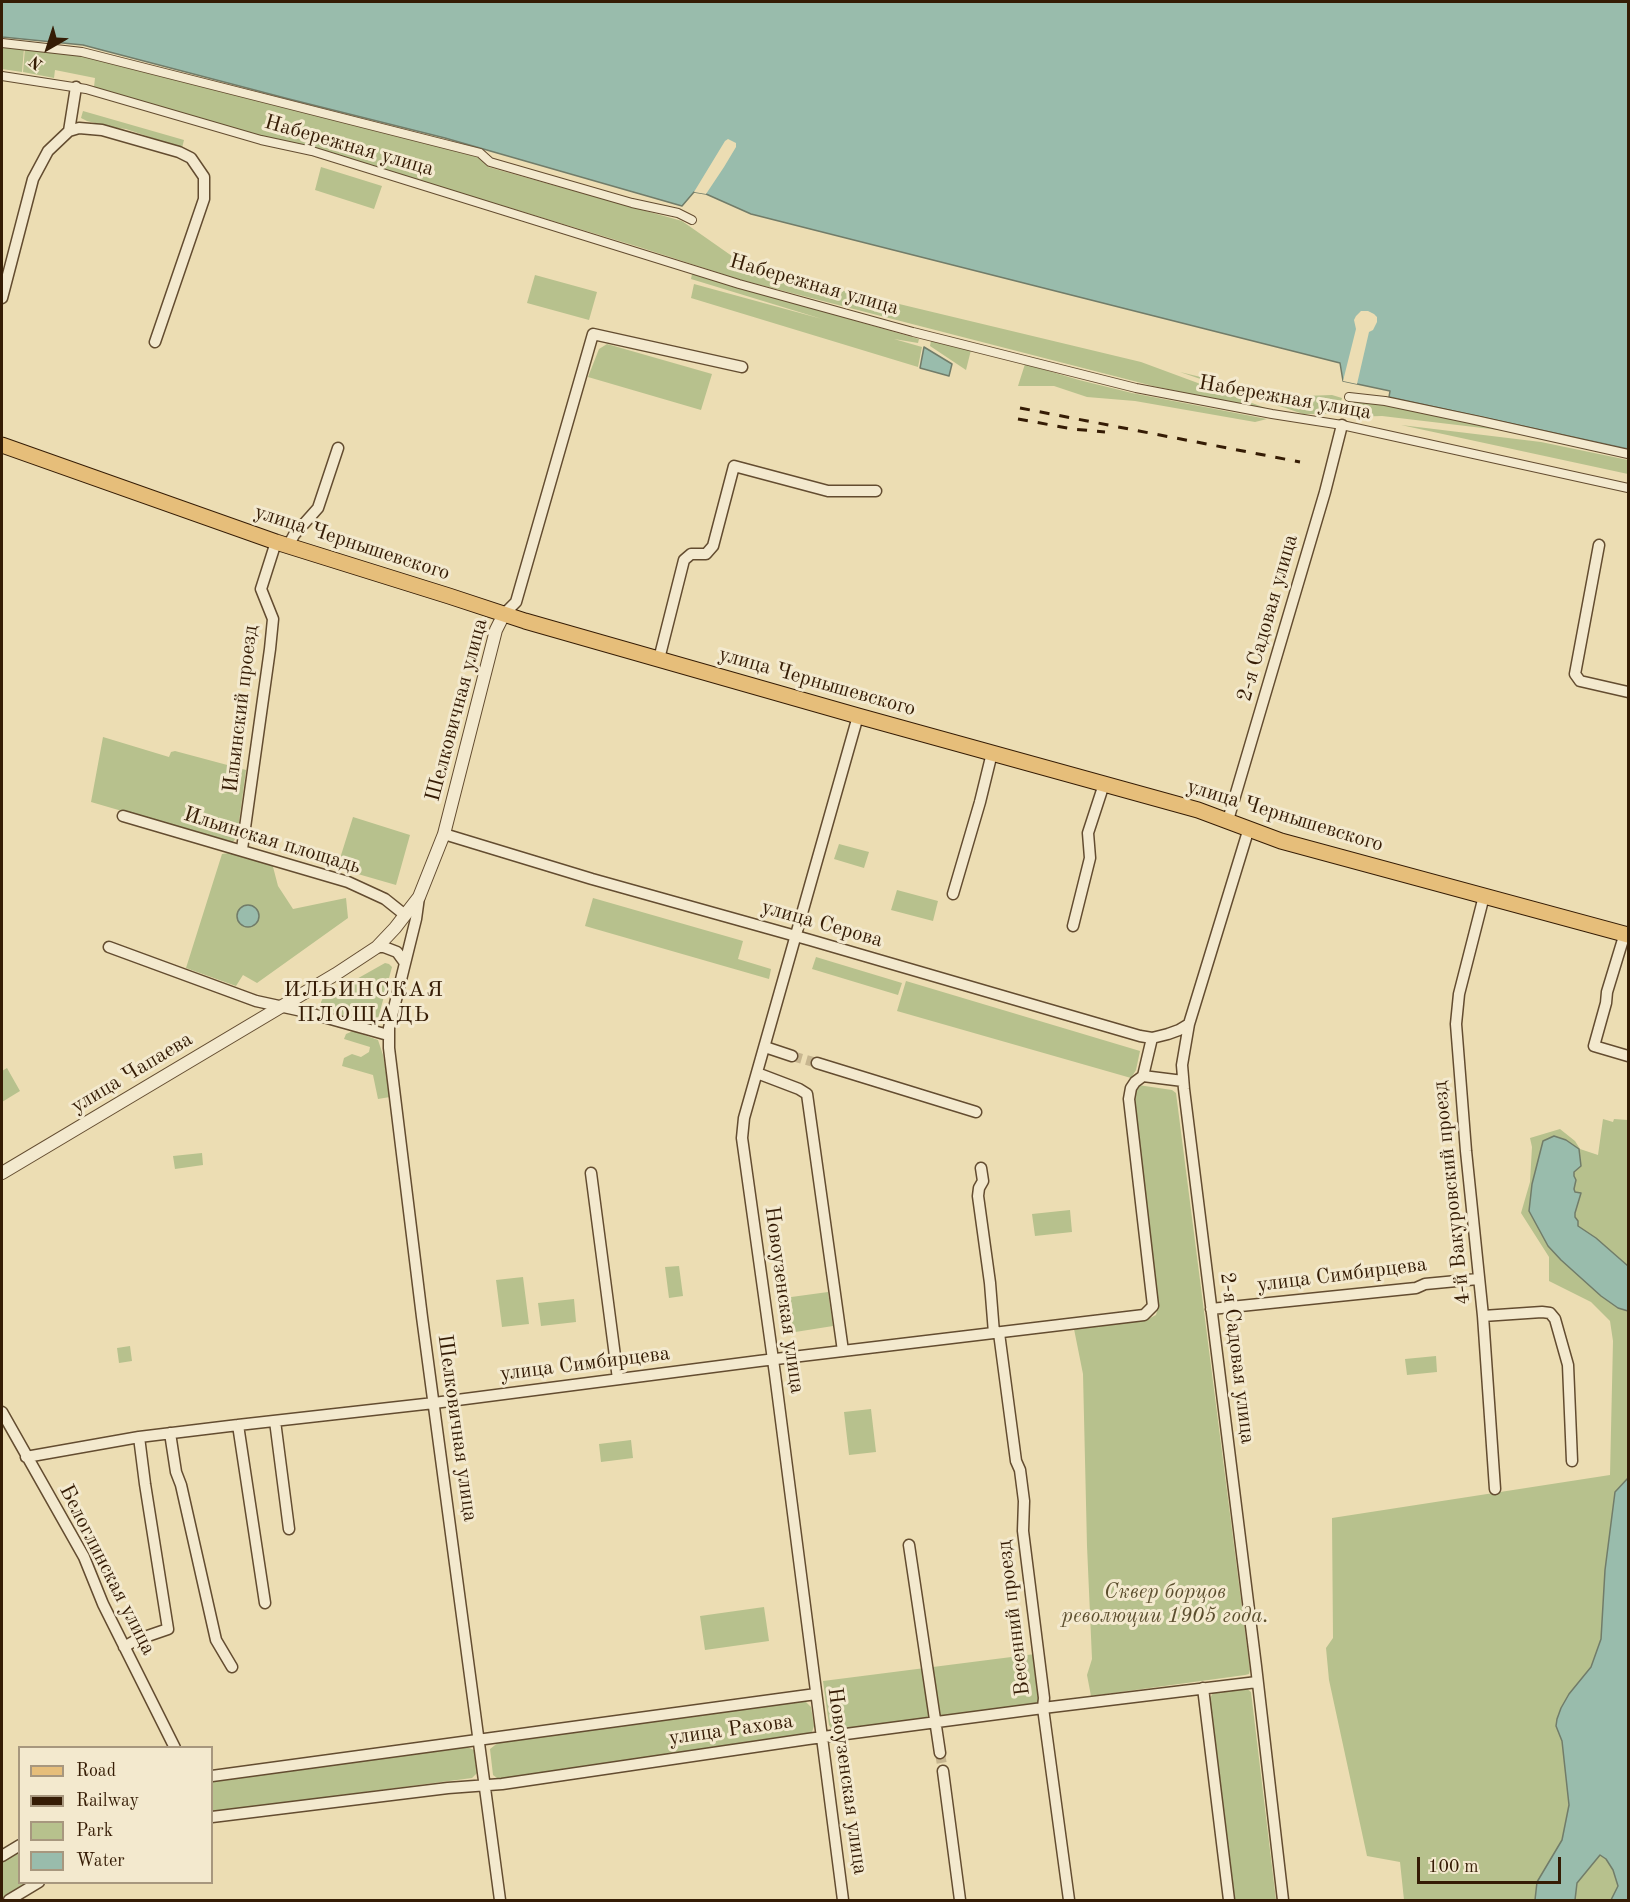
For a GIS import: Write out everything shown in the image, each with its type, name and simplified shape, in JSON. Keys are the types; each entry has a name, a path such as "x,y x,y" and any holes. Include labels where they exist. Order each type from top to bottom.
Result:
{"main road":[{"name":"улица Чернышевского","path":"2,445 282,544 535,624 1198,810 1281,841 1627,934"}],"street":[{"path":"2,43 82,52 480,153 490,162 633,203 678,213 692,220"},
{"name":"Набережная улица","path":"2,75 76,87 261,140 312,151 739,284 913,332 1136,388 1342,425 1629,488"},
{"path":"69,131 76,87"},
{"path":"2,298 38,167 48,151 69,131 78,128 102,130 179,152 192,158 204,177 204,198 155,342"},
{"name":"Шелковичная улица","path":"500,1900 422,1317 388,1035 416,919 419,897 444,834 496,630 504,614 516,602 593,334 742,367"},
{"path":"1349,397 1385,401 1480,420 1629,454"},
{"name":"2-я Садовая улица","path":"1228,820 1325,492 1342,425"},
{"name":"Ильинский проезд","path":"242,849 273,619 261,589 282,544 294,535 318,508 338,448"},
{"path":"658,660 684,560 691,554 706,554 713,546 734,466 828,491 876,491"},
{"path":"1599,545 1575,674 1580,681 1629,692"},
{"name":"Новоузенская улица","path":"843,1900 742,1138 744,1118 858,716"},
{"path":"953,894 992,753"},
{"path":"1073,926 1090,858 1088,833 1104,783"},
{"name":"Ильинская площадь","path":"123,816 242,849 348,882 385,899 405,915"},
{"name":"2-я Садовая улица","path":"1249,828 1189,1024 1182,1065 1283,1900"},
{"name":"улица Серова","path":"444,834 592,879 1152,1038"},
{"name":"4-й Вакуровский проезд","path":"1484,896 1459,994 1456,1024 1478,1279 1484,1316 1496,1490"},
{"path":"281,1006 336,974 376,947 419,897"},
{"path":"1627,934 1607,992 1594,1046 1629,1056"},
{"path":"109,946 256,1001 388,1035"},
{"path":"376,947 384,947 397,952 405,963"},
{"name":"улица Чапаева","path":"2,1173 281,1006"},
{"path":"1183,1081 1143,1076 1152,1038 1179,1030 1189,1024"},
{"path":"765,1047 792,1056"},
{"path":"817,1063 976,1112"},
{"path":"757,1073 800,1089 807,1094 843,1351"},
{"name":"улица Симбирцева","path":"27,1457 170,1433 1144,1316 1153,1306 1129,1099 1131,1088 1143,1076"},
{"name":"Весенний проезд","path":"981,1168 983,1181 978,1196 996,1333 1016,1461 1020,1470 1024,1501 1023,1531 1044,1698 1043,1708 1069,1900"},
{"path":"591,1173 618,1379"},
{"name":"улица Симбирцева","path":"1211,1309 1416,1288 1425,1284 1478,1279"},
{"path":"1484,1316 1542,1312 1550,1313 1555,1319 1568,1365 1572,1461"},
{"name":"Белоглинская улица","path":"2,1412 84,1557 103,1604 173,1746"},
{"path":"275,1421 290,1528"},
{"path":"238,1425 265,1604"},
{"path":"170,1433 176,1472 181,1485 216,1640 232,1667"},
{"path":"124,1647 136,1640 168,1629 139,1437"},
{"path":"909,1545 940,1753"},
{"name":"улица Рахова","path":"213,1817 485,1784 502,1784 823,1737 1257,1682"},
{"path":"1203,1688 1229,1900"},
{"name":"улица Рахова","path":"213,1776 816,1694"},
{"path":"943,1772 960,1900"},
{"path":"2,1856 18,1846"},
{"path":"9,1900 36,1884"}],"green space":[{"path":"2,46 24,48 22,72 2,69"},
{"path":"25,48 82,54 478,157 488,167 682,221 749,268 1141,362 1279,413 1153,386 741,280 319,150 262,137 94,87 95,78 55,70 54,78 23,72"},
{"path":"83,111 184,140 182,148 126,129 87,121 81,118"},
{"path":"321,167 382,186 374,209 315,190"},
{"path":"692,274 919,339 918,343 894,339 922,347 918,367 691,298 694,284 822,319 691,279"},
{"path":"535,275 597,292 589,320 527,303"},
{"path":"931,341 971,350 966,370 930,346"},
{"path":"607,344 712,374 701,410 588,377 599,349"},
{"path":"1025,364 1132,393 1267,419 1255,422 1135,401 1087,397 1054,386 1018,386"},
{"path":"1180,372 1291,399 1303,396 1332,395 1342,398 1338,414 1303,414"},
{"path":"1354,401 1385,404 1516,432 1382,416 1350,417"},
{"path":"1401,425 1541,442 1628,460 1628,474"},
{"path":"103,737 169,757 171,752 175,751 246,770 237,837 232,843 91,802"},
{"path":"353,817 410,835 396,885 337,868"},
{"path":"839,844 869,852 864,868 834,859"},
{"path":"236,852 272,863 278,886 293,909 346,898 348,918 257,983 243,975 236,986 186,968 222,854"},
{"path":"897,890 938,901 933,921 891,910"},
{"path":"593,898 743,941 738,959 771,969 769,979 585,926"},
{"path":"816,957 902,983 898,995 812,969"},
{"path":"385,963 392,967 376,1026 324,1010 321,1007 323,998"},
{"path":"906,981 1140,1051 1136,1070 1131,1078 897,1011"},
{"path":"353,1031 378,1040 383,1055 390,1097 378,1099 373,1075 342,1066 344,1058 352,1054 361,1057 369,1052 370,1047 344,1039 346,1034"},
{"path":"7,1068 20,1091 2,1102 2,1071"},
{"name":"Сквер борцов революции 1905 года.","path":"1138,1085 1172,1090 1176,1093 1250,1670 1249,1674 1245,1675 1091,1696 1087,1675 1092,1659 1083,1374 1074,1329 1146,1320 1156,1315 1158,1307 1134,1098"},
{"path":"1603,1119 1613,1122 1614,1119 1628,1120 1628,1900 1404,1900 1400,1862 1367,1856 1329,1680 1326,1648 1333,1638 1332,1518 1610,1475 1613,1341 1610,1321 1591,1302 1549,1281 1549,1257 1521,1213 1530,1182 1532,1147 1530,1138 1560,1129 1575,1141 1580,1149 1598,1155"},
{"path":"202,1153 203,1165 175,1169 173,1156"},
{"path":"1070,1210 1072,1232 1035,1236 1032,1214"},
{"path":"679,1266 683,1296 669,1298 665,1267"},
{"path":"523,1277 529,1324 502,1327 496,1280"},
{"path":"828,1292 833,1326 789,1333 784,1298"},
{"path":"574,1299 576,1322 541,1326 538,1303"},
{"path":"130,1346 132,1361 119,1363 117,1348"},
{"path":"1436,1356 1437,1372 1407,1375 1405,1359"},
{"path":"871,1409 876,1452 849,1455 844,1412"},
{"path":"631,1440 633,1458 601,1462 599,1444"},
{"path":"764,1607 769,1641 705,1650 700,1616"},
{"path":"1035,1654 1041,1697 1033,1705 833,1731 829,1725 823,1681"},
{"path":"1246,1688 1251,1692 1276,1900 1235,1900 1210,1698 1213,1693"},
{"path":"806,1702 811,1707 814,1726 812,1732 807,1734 500,1779 493,1775 490,1749 499,1742"},
{"path":"467,1747 474,1750 477,1773 472,1778 213,1812 213,1781"},
{"path":"18,1853 18,1884 27,1884 2,1899 2,1863"}],"water":[{"path":"2,2 1628,2 1628,449 1389,397 1390,391 1343,381 1340,363 751,214 706,194 694,192 682,206 445,138 83,45 2,37"},
{"path":"924,347 952,364 949,376 920,368"},
{"path":"248,905 256,908 259,916 256,924 248,927 240,924 237,916 240,908"},
{"path":"1554,1136 1566,1140 1579,1149 1581,1166 1574,1172 1576,1180 1574,1189 1575,1192 1581,1193 1575,1217 1578,1226 1596,1238 1628,1266 1628,1311 1618,1308 1601,1296 1561,1260 1548,1246 1529,1211 1532,1184 1543,1141"},
{"path":"1628,1478 1628,1900 1611,1900 1618,1886 1613,1870 1606,1859 1600,1855 1577,1883 1575,1900 1535,1900 1537,1882 1562,1840 1569,1805 1562,1741 1556,1726 1557,1719 1569,1694 1591,1667 1601,1639 1605,1570 1615,1492"}],"pier":[{"path":"728,139 736,143 736,147 724,167 706,194 694,192 725,141"},
{"path":"1361,311 1374,314 1377,322 1373,330 1369,332 1357,384 1343,381 1356,329 1354,320"}],"tunnel":[{"path":"792,1056 817,1063"},
{"path":"940,1753 943,1771"}],"railway":[{"path":"1020,408 1300,462"},
{"path":"1018,419 1105,432"}],"district":[{"name":"ИЛЬИНСКАЯ ПЛОЩАДЬ","path":"364,1002"}]}
